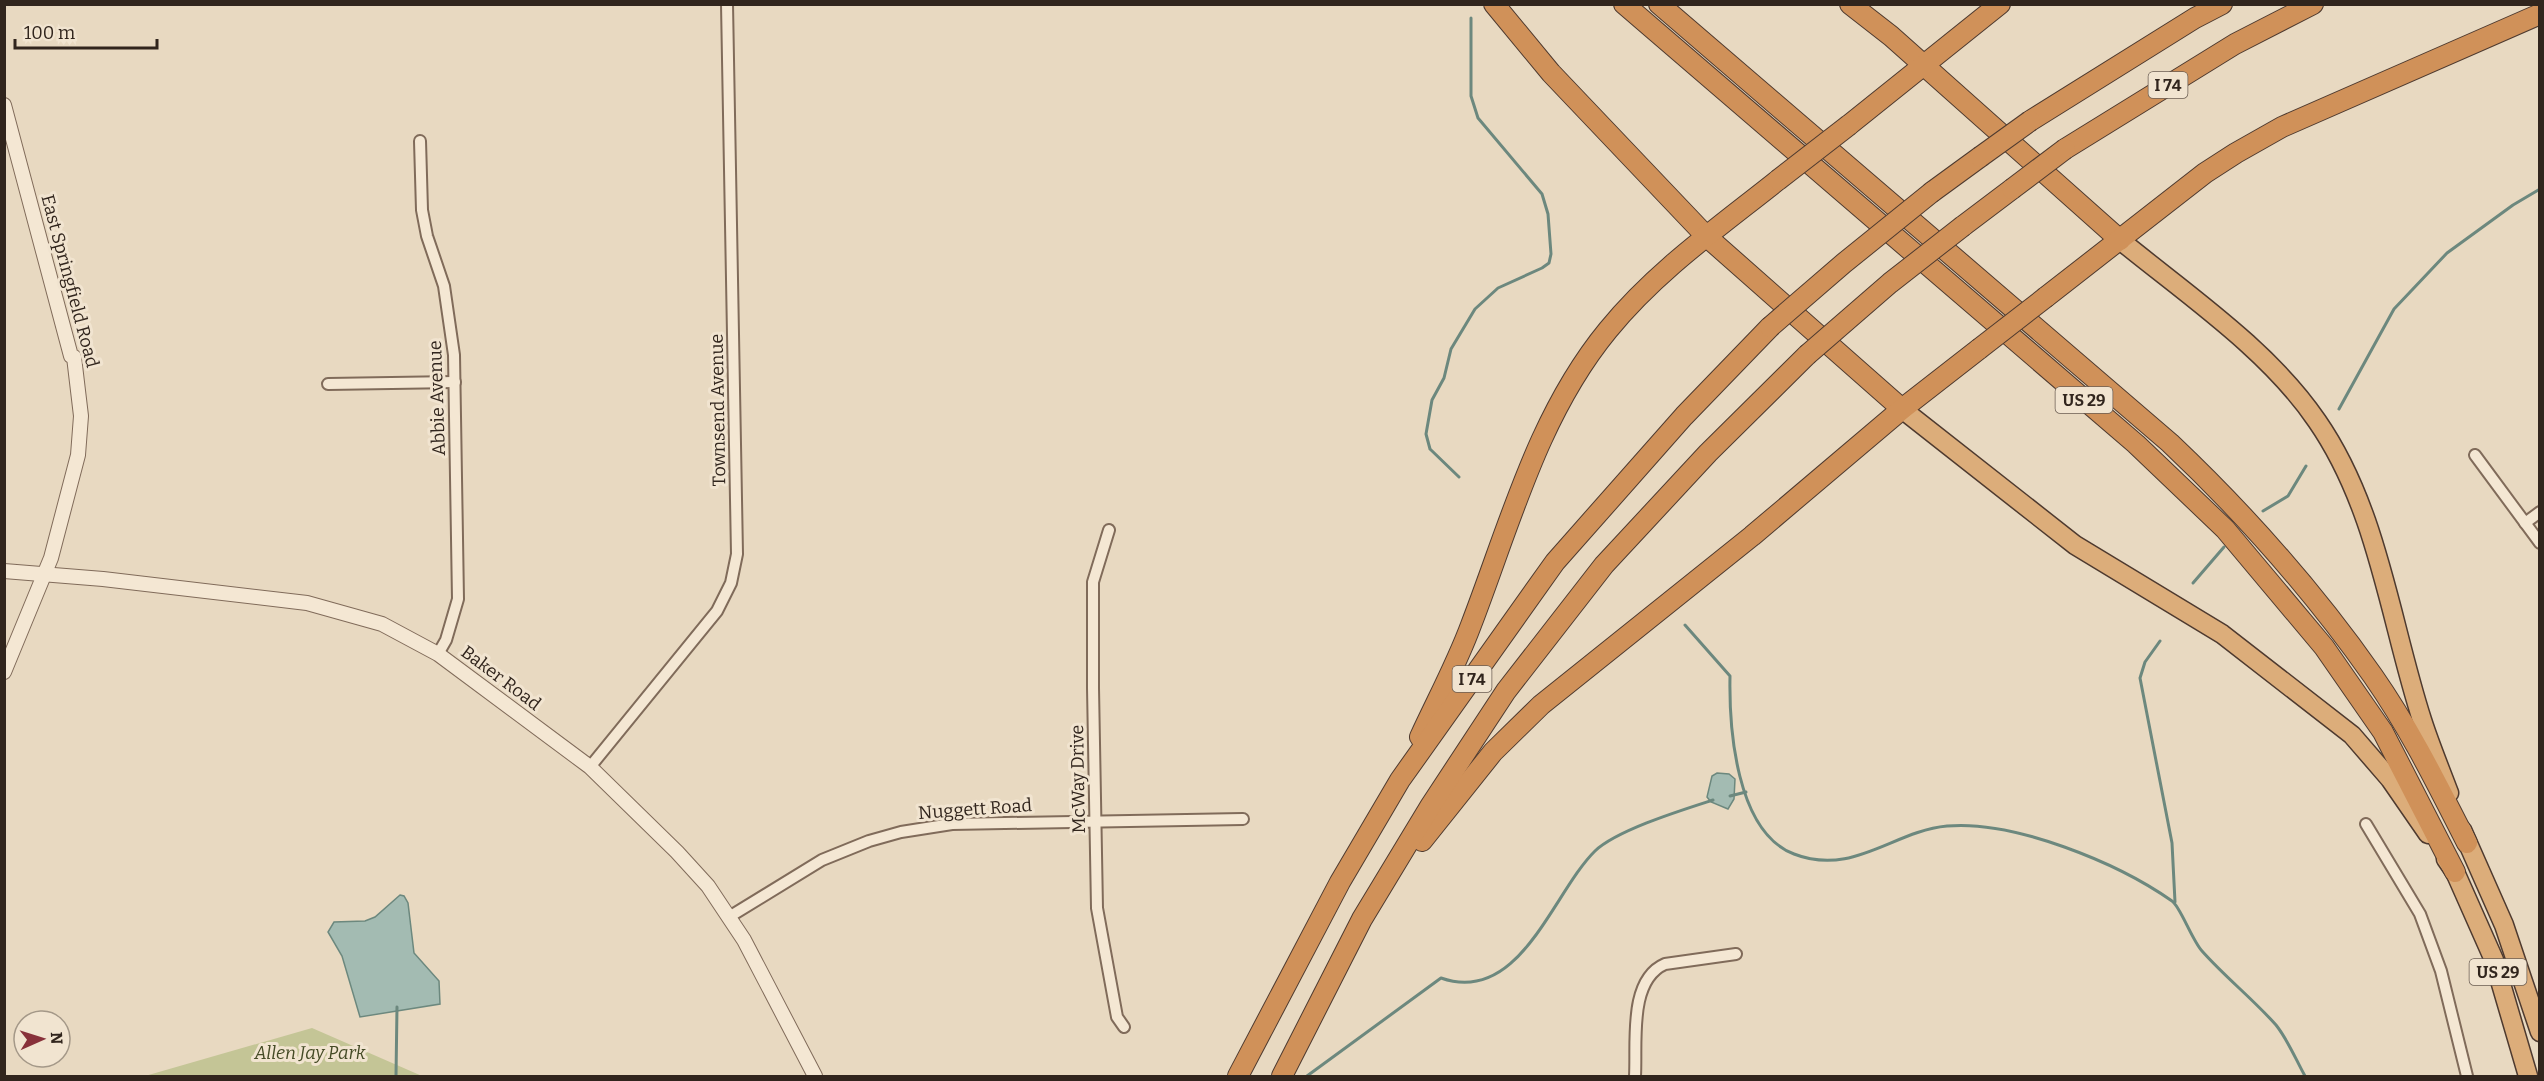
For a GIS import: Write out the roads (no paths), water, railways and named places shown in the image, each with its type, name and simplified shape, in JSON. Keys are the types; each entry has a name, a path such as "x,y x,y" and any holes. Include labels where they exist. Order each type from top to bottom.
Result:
{"highway":[{"path":"1494,4 1551,73 1706,236 1902,409 2075,544 2222,634 2352,735 2390,779 2455,872"},
{"name":"US 29","path":"1624,4 2136,444 2210,513 2274,586 2359,695 2402,766 2455,872 2494,960 2528,1077"},
{"name":"US 29","path":"1659,4 2170,443 2214,484 2301,582 2374,677 2429,767 2505,925 2540,1032"},
{"path":"1850,4 1924,65 2120,240 2280,375 2318,421 2346,472 2368,525 2422,720 2467,843"},
{"path":"1400,780 1470,628 1536,450 1573,379 1607,330 1650,283 1706,236 2000,4"},
{"path":"2195,18 2215,4"},
{"name":"I 74","path":"1239,1077 1340,882 1400,780 1555,562 1684,416 1770,327 1844,262 1932,192 2030,121 2195,18 2222,4"},
{"name":"I 74","path":"1282,1077 1362,919 1431,805 1506,692 1604,565 1707,453 1806,355 1890,283 2065,149 2235,44 2313,4"},
{"path":"1362,919 1493,752 1540,705 1752,536 1902,409 2205,173 2282,127 2540,15"}],"street":[{"name":"Townsend Avenue","path":"590,767 717,611 731,583 737,554 727,4"},
{"name":"East Springfield Road","path":"4,105 71,356 74,357 81,416 78,455 45,573 4,672"},
{"name":"Abbie Avenue","path":"420,141 422,210 451,322 455,382 458,599 446,640 438,654"},
{"path":"328,384 455,382"},
{"path":"2475,455 2540,543"},
{"path":"2524,524 2540,512"},
{"name":"McWay Drive","path":"1109,530 1093,582 1095,820 1100,930 1117,1017 1124,1027"},
{"name":"Baker Road","path":"4,571 45,573 307,603 382,624 438,654 590,767 677,852 708,886 766,979 815,1077"},
{"name":"Nuggett Road","path":"729,917 822,860 869,841 902,832 952,824 1244,819"},
{"path":"2366,824 2420,914 2441,971 2467,1077"},
{"path":"1635,1077 1638,1008 1644,982 1665,963 1736,954"}],"waterway":[{"path":"1459,477 1430,449 1426,434 1432,400 1444,378 1451,349 1475,309 1498,288 1549,263 1551,254 1548,214 1542,194 1478,118 1471,96 1471,18"},
{"path":"2339,409 2394,309 2447,253 2513,205 2540,189"},
{"path":"2263,511 2288,496 2306,466"},
{"path":"2193,583 2224,547"},
{"path":"1685,625 1730,676 1731,723 1740,776 1748,802 1759,824 1775,842 1794,854 1815,860 1835,860 1854,857 1927,830 1947,826 1974,826 2033,837 2095,859 2150,887 2175,904 2202,951 2276,1025 2305,1076"},
{"path":"2160,641 2145,662 2140,678 2172,843 2175,902"},
{"path":"1730,796 1746,792"},
{"path":"1307,1076 1441,978 1469,982 1492,976 1513,961 1549,917 1580,869 1605,843 1651,821 1713,800"},
{"path":"396,1076 397,1007"}],"park label":[{"name":"Allen Jay Park","path":"310,1053"}]}
